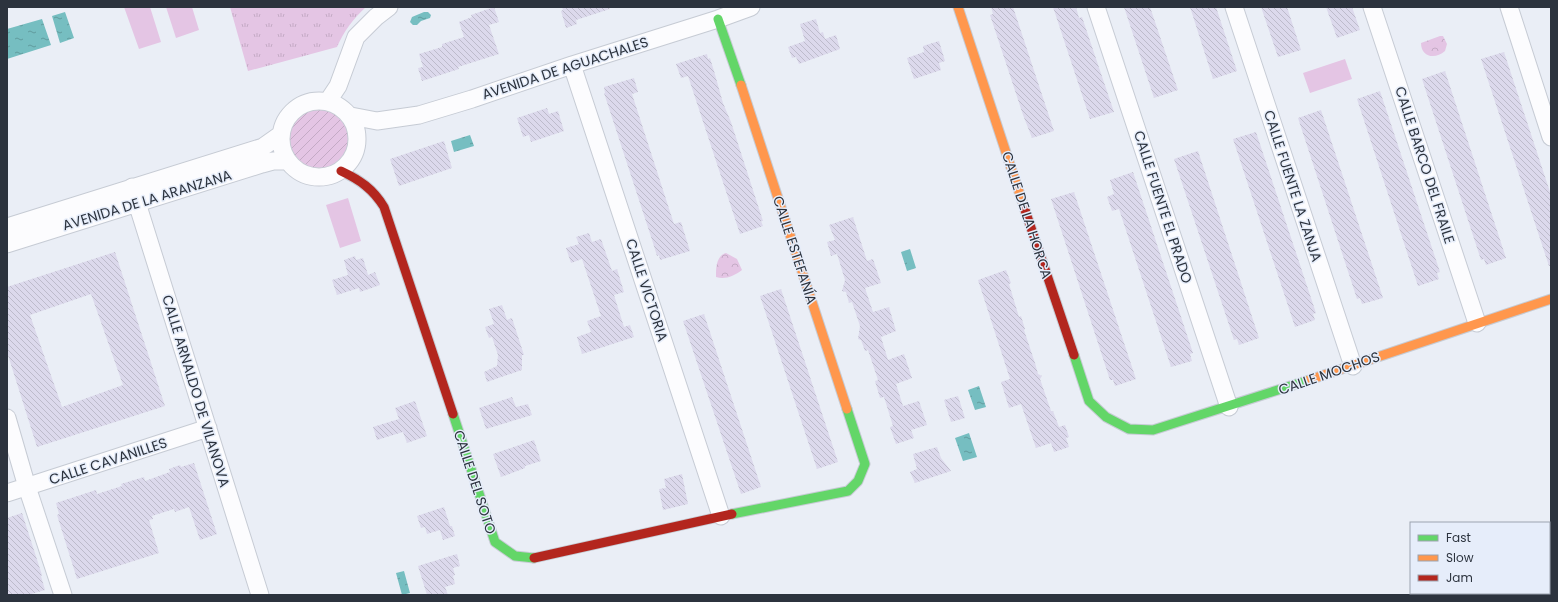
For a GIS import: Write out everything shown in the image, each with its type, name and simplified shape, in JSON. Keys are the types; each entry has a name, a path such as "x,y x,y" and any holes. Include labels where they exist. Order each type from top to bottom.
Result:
{"street":[{"path":"328,101 338,86 356,38 376,17 389,7"},
{"name":"AVENIDA DE AGUACHALES","path":"351,116 376,121 419,114 472,99 751,7"},
{"name":"CALLE DE LA HORCA","path":"958,7 1089,401 1106,417"},
{"name":"CALLE FUENTE EL PRADO","path":"1096,7 1229,407"},
{"name":"CALLE FUENTE LA ZANJA","path":"1234,7 1353,366"},
{"name":"CALLE BARCO DEL FRAILE","path":"1372,7 1477,322"},
{"path":"1509,7 1551,137"},
{"name":"CALLE ESTEFANÍA","path":"718,19 740,81 865,464 858,481"},
{"name":"CALLE VICTORIA","path":"572,65 721,516"},
{"path":"309,101 328,101 340,106 351,116 358,140 356,150 346,166 331,175 314,177 300,173 287,161 281,148 280,135 285,120 296,107 309,101"},
{"name":"AVENIDA DE AGUACHALES","path":"357,134 376,121"},
{"name":"AVENIDA DE LA ARANZANA","path":"7,244 263,146 280,135"},
{"name":"AVENIDA DE LA ARANZANA","path":"7,227 273,161 287,161"},
{"name":"CALLE DEL SOTO","path":"346,166 377,194 384,206 495,542 515,556 534,558 721,516 848,490 858,481"},
{"name":"CALLE ARNALDO DE VILANOVA","path":"134,195 260,595"},
{"name":"CALLE MOCHOS","path":"1106,417 1130,429 1153,430 1229,407 1353,366 1477,322 1551,299"},
{"path":"7,418 27,487 63,595"},
{"name":"CALLE CAVANILLES","path":"7,493 208,428"}],"green space":[{"path":"124,7 150,7 161,42 139,49"},
{"path":"166,7 192,7 199,30 176,38"},
{"path":"230,7 366,7 349,26 337,47 248,71"},
{"path":"1443,36 1447,44 1445,51 1437,56 1429,56 1423,51 1421,43"},
{"path":"1345,59 1352,79 1310,93 1303,73"},
{"path":"312,106 324,106 341,115 348,126 350,138 348,150 341,161 324,170 312,170 300,165 291,156 286,144 286,132 291,120 300,111"},
{"path":"348,198 361,241 340,248 326,205"},
{"path":"726,253 737,259 742,270 729,277 716,277 718,260"}],"water":[{"path":"65,12 74,38 60,43 52,16"},
{"path":"428,12 431,15 430,18 421,21 417,25 413,25 410,22 412,17"},
{"path":"42,19 51,45 7,59 7,29"},
{"path":"470,135 474,146 454,152 451,141"},
{"path":"910,249 916,268 907,271 901,252"},
{"path":"979,386 986,407 975,410 968,390"},
{"path":"969,433 977,457 963,461 955,438"},
{"path":"404,571 410,593 402,595 396,573"}],"building":[{"path":"494,7 499,22 489,25 499,54 458,67 459,69 422,81 418,68 423,67 419,54 442,47 442,44 464,37 459,22 472,17 471,15"},
{"path":"562,7 609,7 610,9 576,20 577,24 566,28 561,11 563,10"},
{"path":"991,7 1013,7 1054,131 1032,138 990,15 993,14"},
{"path":"1053,7 1076,7 1079,18 1082,17 1114,112 1090,119"},
{"path":"1124,7 1150,7 1178,90 1154,98"},
{"path":"1190,7 1216,7 1237,71 1213,79"},
{"path":"1261,7 1287,7 1301,50 1278,57"},
{"path":"1326,7 1352,7 1360,30 1337,38"},
{"path":"816,19 820,33 823,32 825,39 836,35 840,49 799,64 796,57 792,58 788,47 805,41 800,24"},
{"path":"939,41 945,61 939,63 941,70 914,79 907,58 924,52 923,46"},
{"path":"1504,52 1551,195 1551,266 1549,266 1481,59"},
{"path":"707,54 708,59 710,58 723,103 731,122 763,221 761,221 763,226 740,234 688,76 681,78 676,64"},
{"path":"1445,71 1506,258 1486,265 1484,259 1481,260 1422,79"},
{"path":"634,78 638,92 632,94 674,224 681,222 690,251 660,260 659,255 657,256 604,93 604,87"},
{"path":"1380,91 1440,272 1437,273 1439,279 1418,286 1357,99"},
{"path":"547,108 549,114 558,111 564,131 531,142 529,135 523,137 517,118"},
{"path":"1321,110 1383,298 1362,304 1360,298 1357,299 1298,118"},
{"path":"1256,132 1316,313 1313,314 1315,320 1295,327 1233,139"},
{"path":"444,141 452,168 399,186 390,159"},
{"path":"1198,151 1259,338 1239,345 1237,339 1234,340 1174,159"},
{"path":"1133,172 1193,353 1190,354 1192,361 1171,367 1119,209 1112,211 1107,197 1114,194 1110,180"},
{"path":"1074,192 1136,379 1115,386 1113,380 1110,380 1051,199"},
{"path":"853,217 867,261 873,259 881,283 865,288 873,312 889,307 896,331 881,337 888,360 904,354 912,378 896,384 903,406 919,401 927,425 911,430 914,438 896,444 890,427 893,426 884,397 880,398 875,381 878,380 868,350 865,351 861,340 858,339 860,326 852,302 849,303 846,292 842,291 845,280 837,254 831,256 827,242 835,240 829,225"},
{"path":"589,233 592,242 601,239 612,271 617,269 624,292 614,295 624,327 630,325 634,337 582,354 577,337 591,332 587,321 601,316 582,259 571,263 566,248 579,244 576,237"},
{"path":"115,252 165,406 37,447 7,352 7,287","holes":["91,294 123,385 62,407 30,315"]},
{"path":"355,256 356,260 363,258 368,275 375,272 380,285 360,292 359,288 337,295 332,280 348,275 344,260"},
{"path":"1006,270 1011,283 1009,284 1019,317 1021,316 1038,374 1042,376 1040,379 1051,411 1053,411 1059,427 1065,425 1069,437 1066,438 1069,447 1054,452 1051,443 1036,448 1021,404 1009,408 1001,382 1010,379 978,280"},
{"path":"781,289 838,462 817,469 760,296"},
{"path":"502,305 507,320 512,318 524,355 522,355 522,370 487,382 484,372 497,366 498,355 492,337 489,338 485,327 494,324 489,309"},
{"path":"704,314 761,487 741,494 683,321"},
{"path":"958,396 965,418 951,422 944,400"},
{"path":"512,397 516,407 528,404 532,415 486,429 479,408"},
{"path":"415,401 427,436 407,443 403,432 377,440 373,427 399,419 395,408"},
{"path":"534,440 541,461 525,466 525,468 501,477 493,454"},
{"path":"937,447 941,458 951,471 915,483 910,472 917,469 913,454"},
{"path":"194,463 217,534 200,540 189,507 175,512 174,509 152,516 153,519 149,520 159,553 77,579 57,515 59,514 56,503 96,490 97,494 122,486 121,484 144,477 145,481 170,472 169,469 180,465 181,467"},
{"path":"682,474 688,504 663,510 659,489 666,488 664,479"},
{"path":"444,507 455,536 443,540 440,530 427,534 425,527 421,528 417,516"},
{"path":"22,513 42,575 45,590 28,595 7,595 7,518"},
{"path":"457,554 460,566 453,568 455,584 445,587 448,595 427,595 418,566"}],"traffic: fast":[{"path":"718,19 741,85"},
{"path":"1074,355 1089,401 1106,417 1129,429 1153,430 1309,380"},
{"path":"732,514 848,491 858,481 865,464 847,409"},
{"path":"453,414 495,542 515,556 534,558"}],"traffic: slow":[{"path":"958,7 1025,210"},
{"path":"741,85 847,409"},
{"path":"1309,380 1551,299"}],"traffic: jam":[{"path":"341,171 371,190 384,207 453,414"},
{"path":"1025,210 1074,355"},
{"path":"534,558 732,514"}]}
